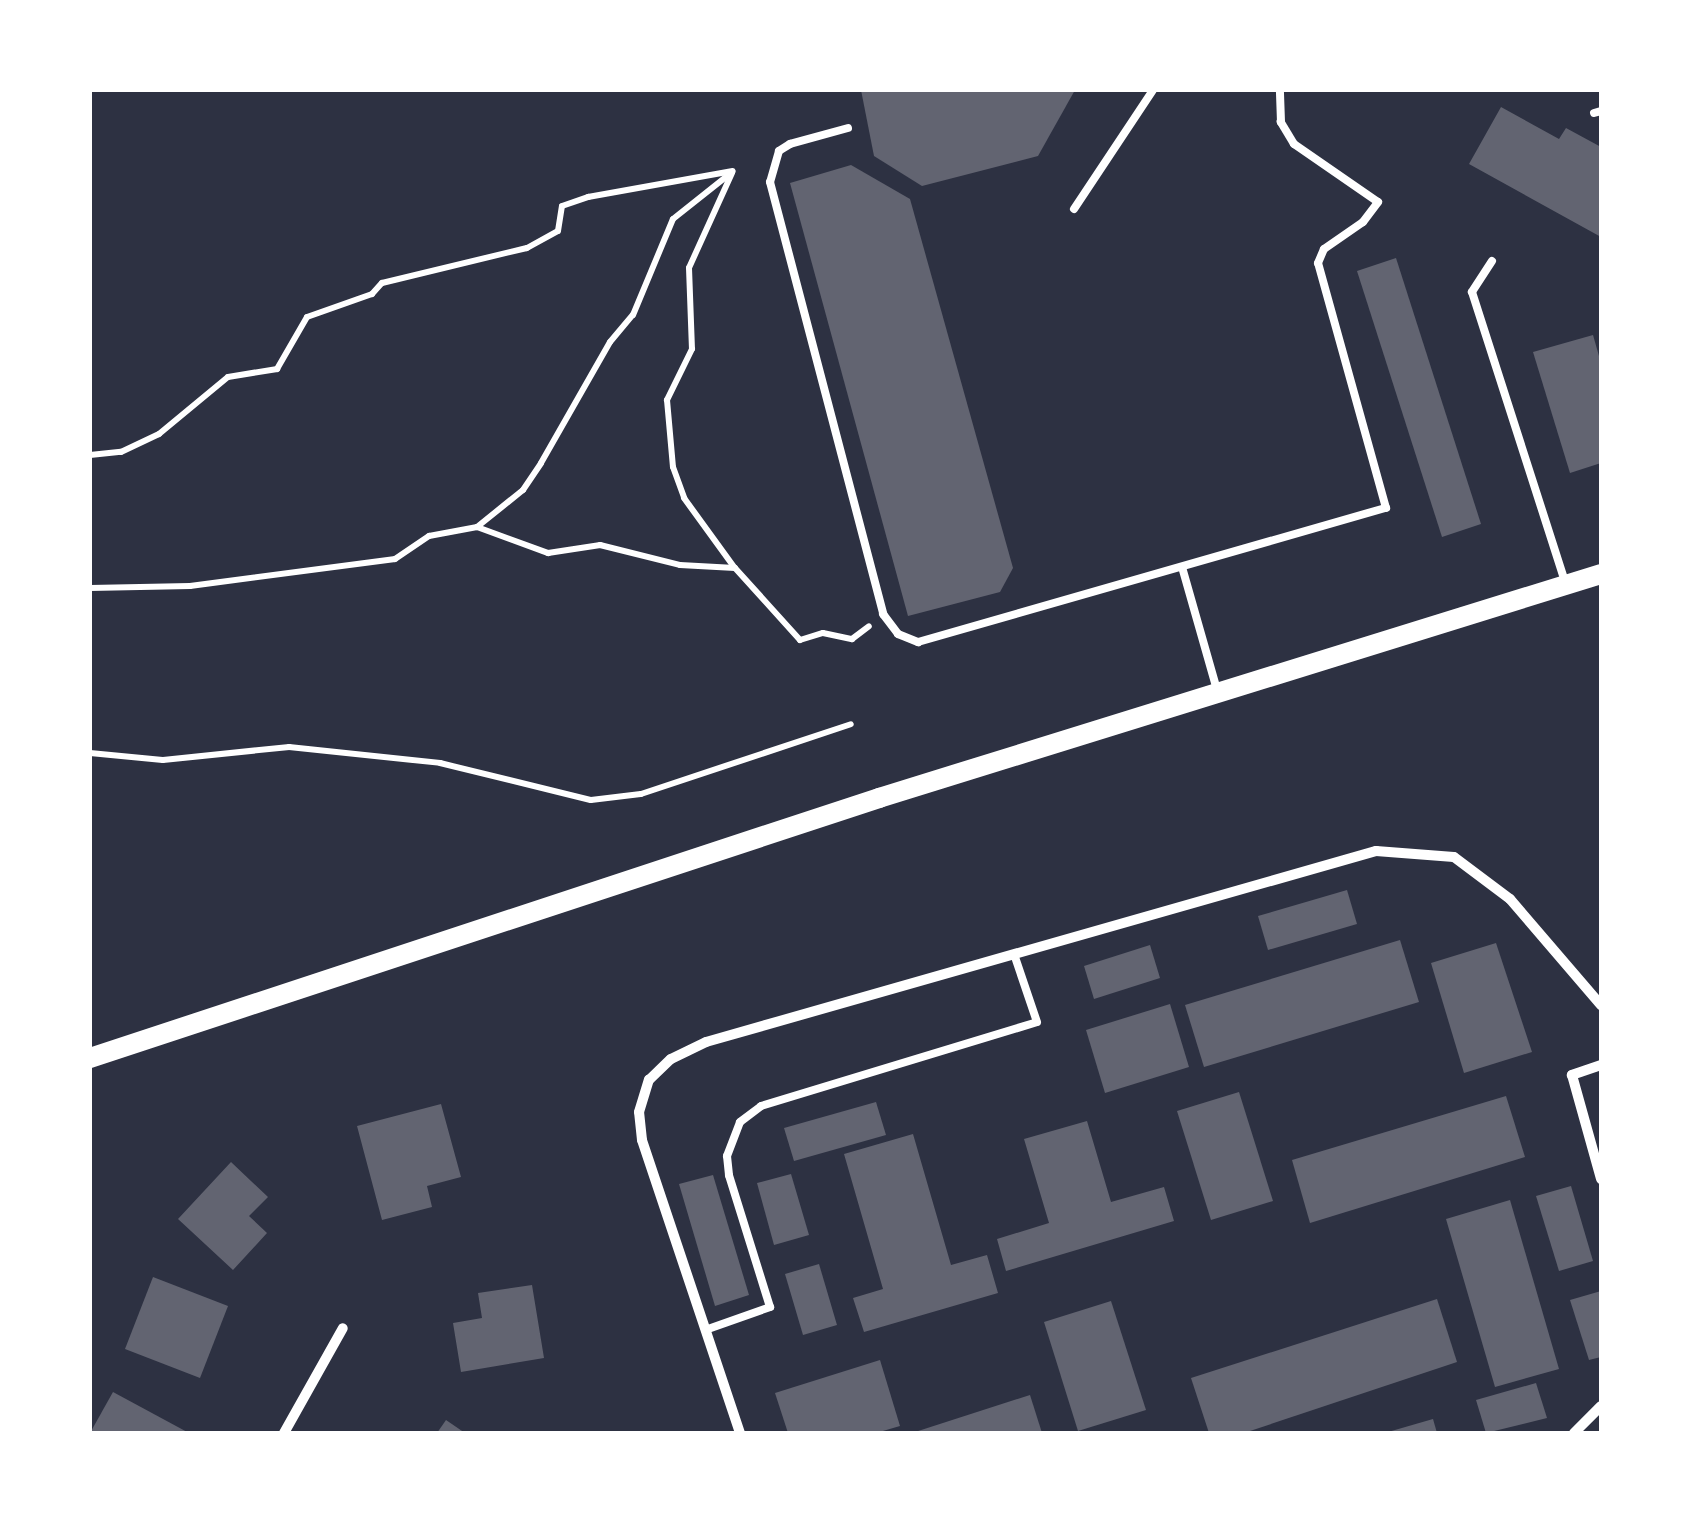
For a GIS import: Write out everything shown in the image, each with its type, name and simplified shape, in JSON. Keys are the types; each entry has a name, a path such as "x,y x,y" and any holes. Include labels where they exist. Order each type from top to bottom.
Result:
{"main road":[{"path":"90,1058 1218,690 1601,574"}],"street":[{"path":"740,1433 642,1140 639,1112 648,1080 671,1059 706,1042 1376,851 1420,850 1454,857 1510,899 1601,1006"},
{"path":"1601,1065 1572,1076 1601,1179"},
{"path":"284,1433 343,1328"},
{"path":"1574,1433 1601,1406"}],"lane":[{"path":"1074,210 1154,90"},
{"path":"848,128 790,144 779,151 770,182 884,614 898,634 918,642 1386,508 1318,263 1324,249 1363,222 1378,202 1294,144 1281,122 1280,90"},
{"path":"1492,261 1472,292 1566,583"},
{"path":"1182,567 1218,690"},
{"path":"708,1330 770,1307 729,1175 727,1156 740,1122 760,1106 1036,1022 1014,954"}],"path":[{"path":"733,171 689,268 692,350 668,400 674,467 684,498 734,568 800,640 823,633 852,639 884,614"},
{"path":"90,456 121,452 159,434 228,377 276,369 308,317 372,294 382,283 527,248 558,230 562,206 588,196 733,171"},
{"path":"477,527 522,490 542,463 610,342 633,315 673,219 733,171"},
{"path":"90,588 190,586 396,559 429,536 477,527 520,538 548,554 600,545 680,565 734,568"},
{"path":"90,753 163,760 289,747 440,763 592,800 640,794 851,724"}],"building":[{"path":"861,90 1075,90 1038,156 922,186 874,156"},
{"path":"1501,107 1559,139 1566,128 1601,147 1601,237 1469,164"},
{"path":"851,165 910,199 1013,568 1000,592 908,616 790,183"},
{"path":"1396,258 1481,524 1442,537 1357,271"},
{"path":"1593,335 1601,363 1601,463 1570,473 1533,352"},
{"path":"1347,890 1357,924 1268,950 1258,916"},
{"path":"1400,940 1419,1002 1204,1067 1185,1005"},
{"path":"1496,943 1532,1052 1464,1073 1431,963"},
{"path":"1150,945 1160,978 1094,999 1084,966"},
{"path":"1170,1004 1189,1067 1105,1093 1086,1030"},
{"path":"1239,1092 1273,1201 1211,1220 1177,1111"},
{"path":"1506,1096 1525,1157 1310,1223 1292,1160"},
{"path":"876,1102 886,1135 794,1161 784,1128"},
{"path":"441,1104 461,1177 427,1186 432,1207 382,1220 357,1126"},
{"path":"1087,1121 1111,1202 1164,1187 1174,1221 1006,1271 997,1239 1049,1223 1024,1139"},
{"path":"913,1134 951,1265 987,1255 998,1293 864,1332 853,1298 883,1289 844,1154"},
{"path":"231,1162 268,1197 249,1216 267,1233 233,1270 178,1219"},
{"path":"791,1174 809,1235 774,1245 757,1183"},
{"path":"713,1175 749,1295 715,1306 679,1184"},
{"path":"1571,1186 1593,1261 1559,1271 1536,1196"},
{"path":"1510,1200 1559,1369 1495,1387 1446,1219"},
{"path":"819,1264 837,1325 803,1335 785,1274"},
{"path":"153,1277 228,1306 200,1378 125,1349"},
{"path":"532,1285 544,1358 461,1372 453,1323 482,1318 478,1293"},
{"path":"1601,1291 1601,1357 1589,1360 1570,1300"},
{"path":"1437,1299 1457,1362 1244,1433 1209,1433 1191,1378"},
{"path":"1111,1301 1146,1410 1078,1431 1044,1322"},
{"path":"880,1360 900,1426 876,1433 788,1433 775,1393"},
{"path":"1536,1383 1547,1418 1486,1433 1476,1400"},
{"path":"113,1392 189,1433 90,1433"},
{"path":"1030,1395 1042,1433 915,1432"},
{"path":"1433,1419 1437,1433 1388,1432"},
{"path":"446,1420 465,1433 437,1433"}]}
